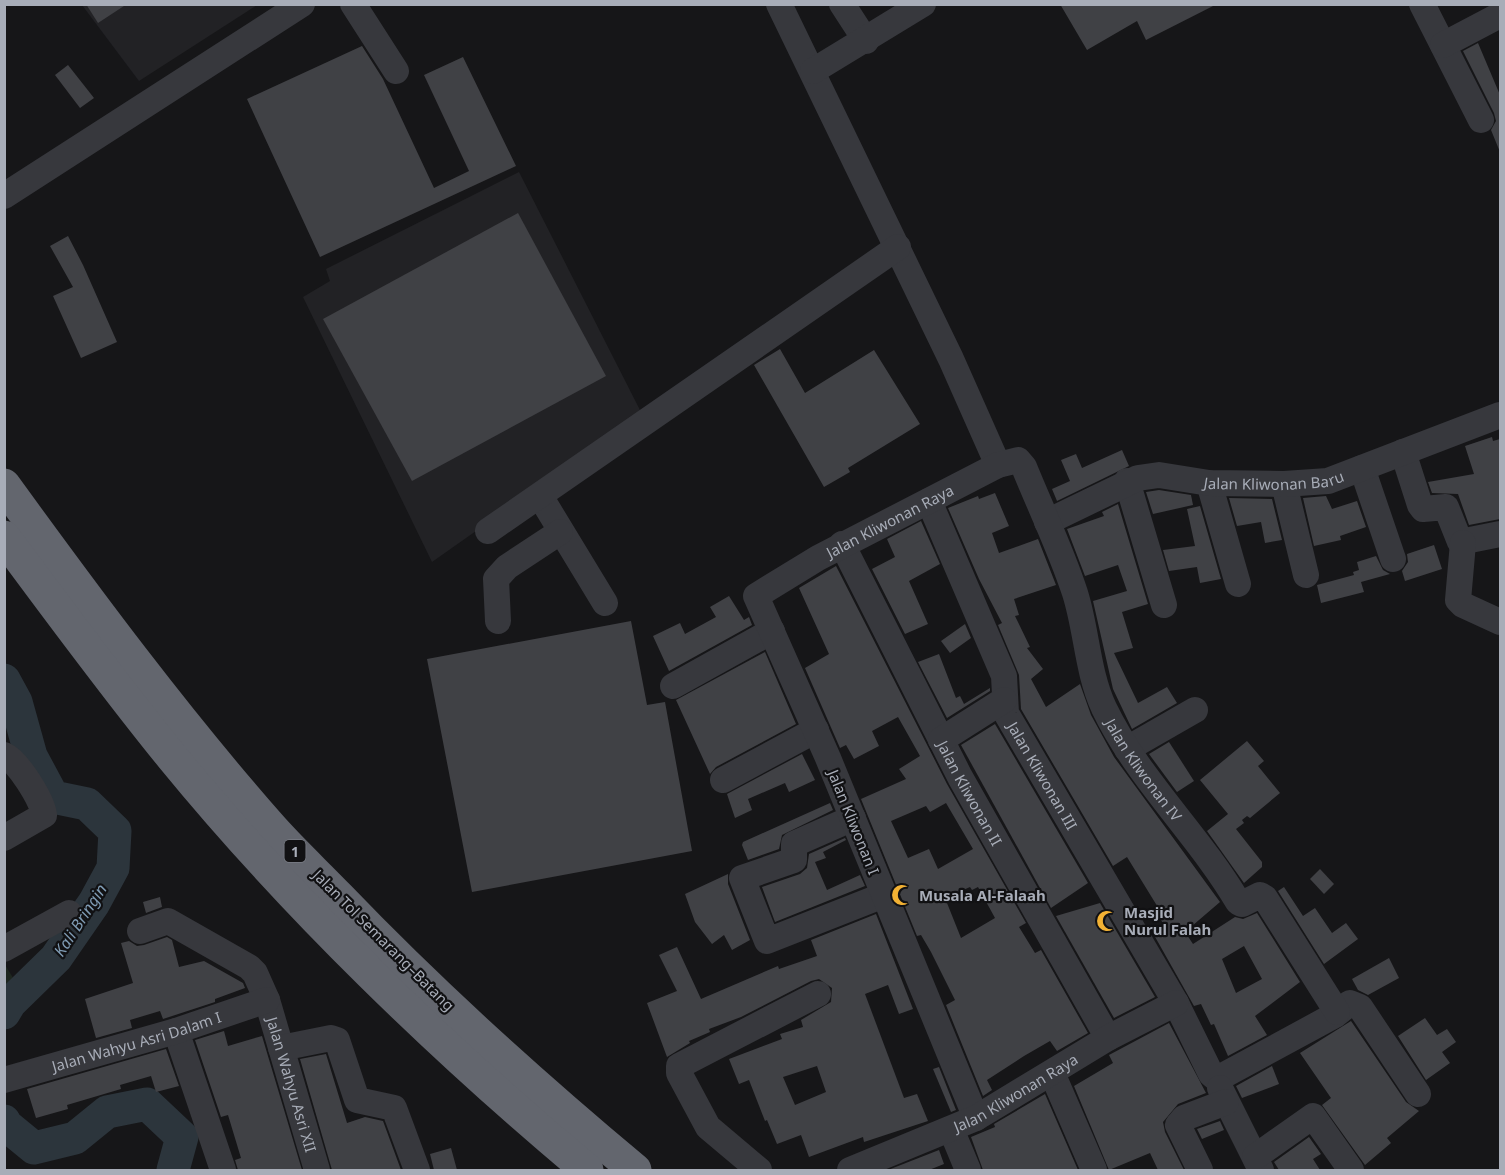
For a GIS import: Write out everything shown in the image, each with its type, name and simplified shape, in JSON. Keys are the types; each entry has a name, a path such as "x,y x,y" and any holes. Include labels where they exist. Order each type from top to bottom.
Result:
{"highway":[{"name":"Jalan Tol Semarang–Batang","path":"4,486 93,607 188,729 272,828 383,943 489,1043 635,1170"},
{"name":"Jalan Tol Semarang–Batang","path":"4,537 72,629 173,758 250,847 360,962 467,1067 587,1170"}],"street":[{"path":"4,196 302,4"},
{"path":"353,4 396,71"},
{"path":"780,4 898,247 998,465"},
{"path":"842,4 866,41"},
{"path":"813,71 866,41 923,4"},
{"path":"1422,4 1481,120"},
{"path":"1443,45 1500,15"},
{"path":"489,531 898,247"},
{"name":"Jalan Kliwonan Baru","path":"1047,522 1127,481 1159,475 1209,483 1284,484 1328,480 1500,415"},
{"path":"1403,452 1420,505 1424,509 1446,507 1458,540 1463,543 1500,534"},
{"name":"Jalan Kliwonan IV","path":"998,465 1018,460 1024,467 1076,595 1091,674 1104,707 1126,749 1217,867 1238,902 1242,904 1260,895 1266,898 1337,1012"},
{"name":"Jalan Kliwonan Raya","path":"757,594 842,544 998,465"},
{"path":"1362,468 1393,559"},
{"path":"1127,481 1164,605"},
{"path":"1209,483 1238,584"},
{"path":"1284,484 1306,575"},
{"path":"540,496 605,603"},
{"name":"Jalan Kliwonan III","path":"928,501 1004,676 1005,713 1176,1003 1258,1164"},
{"path":"498,621 496,579 507,567 560,532"},
{"path":"1463,543 1458,600 1463,605 1500,622"},
{"name":"Jalan Kliwonan II","path":"842,544 941,740 1108,1038"},
{"name":"Jalan Kliwonan I","path":"757,594 853,818 976,1118"},
{"path":"673,686 772,631"},
{"path":"941,740 1005,700"},
{"path":"1126,749 1195,710"},
{"path":"723,780 816,730"},
{"path":"4,755 11,758 36,794 44,815 4,838"},
{"path":"853,818 794,844 794,860 742,878 767,941 884,895"},
{"path":"4,949 69,913"},
{"name":"Jalan Wahyu Asri XII","path":"140,931 168,921 249,967 255,973 267,1000 317,1170"},
{"path":"759,1170 708,1127 679,1073 679,1066 818,994"},
{"name":"Jalan Wahyu Asri Dalam I","path":"6,1079 176,1031 267,1000"},
{"name":"Jalan Kliwonan Raya","path":"856,1169 976,1118 1108,1038 1176,1003"},
{"path":"1200,1170 1178,1125 1184,1118 1350,1003 1360,1007 1418,1094"},
{"path":"176,1031 223,1170"},
{"path":"281,1048 331,1038 337,1040 357,1100 394,1108 417,1170"},
{"path":"1052,1073 1094,1170"},
{"path":"1258,1164 1313,1116 1351,1170"},
{"path":"951,1129 968,1170"}],"shaded area":[{"path":"82,5 257,5 139,81"},
{"path":"519,172 642,414 432,562 303,297 330,281 326,269"},
{"path":"4,963 18,986 5,994 4,994"}],"building":[{"path":"86,4 127,4 98,23"},
{"path":"1060,4 1217,4 1146,40 1137,21 1087,50"},
{"path":"1478,43 1500,95 1500,152 1491,130 1496,121 1494,113 1463,51"},
{"path":"362,46 383,79 434,188 469,171 424,75 463,57 516,166 320,257 247,99"},
{"path":"68,65 94,98 80,108 55,75"},
{"path":"518,213 606,376 412,481 323,319"},
{"path":"68,236 117,342 81,358 53,296 73,287 50,246"},
{"path":"780,349 805,393 874,350 920,424 848,468 850,472 824,487 754,365"},
{"path":"1492,437 1493,441 1500,439 1500,519 1469,525 1458,494 1432,493 1428,482 1474,474 1465,446"},
{"path":"1122,450 1129,466 1057,501 1052,489 1070,481 1061,460 1076,454 1082,468"},
{"path":"1159,490 1191,495 1193,505 1153,514 1146,492"},
{"path":"995,493 1009,526 992,533 999,553 1038,539 1056,585 1014,599 1019,615 1015,616 1030,647 1027,648 1043,669 1031,679 1046,707 1080,684 1091,715 1114,757 1220,902 1185,932 1193,944 1235,917 1243,919 1257,913 1300,982 1255,1016 1267,1035 1228,1056 1214,1024 1211,1025 1201,1004 1194,1006 1154,935 1165,927 1156,911 1159,909 1127,857 1113,866 1021,709 1019,675 998,625 1002,623 979,579 948,508 978,496 979,499","holes":["1244,946 1262,979 1236,993 1222,959"]},
{"path":"1326,496 1332,509 1357,501 1366,527 1340,536 1341,540 1314,546 1303,498"},
{"path":"1229,498 1272,499 1282,540 1265,543 1261,522 1237,526"},
{"path":"1118,504 1148,604 1122,612 1133,648 1114,653 1138,703 1167,687 1177,703 1132,729 1113,689 1093,601 1127,591 1118,565 1085,576 1067,529 1104,516 1102,512"},
{"path":"1200,506 1221,579 1200,583 1197,567 1169,571 1163,550 1195,546 1187,509"},
{"path":"921,521 940,564 909,581 928,624 905,634 872,569 895,557 887,539"},
{"path":"1434,545 1442,569 1405,581 1402,571 1408,562 1407,554"},
{"path":"1376,556 1383,570 1390,574 1361,582 1364,592 1321,603 1317,585 1354,575 1353,572 1359,570 1357,562"},
{"path":"836,566 947,784 1026,923 1019,927 1035,953 1041,950 1088,1033 1057,1051 1050,1041 1024,1056 987,1080 992,1090 983,1096 946,1005 955,1000 921,935 917,936 861,799 906,779 899,769 920,756 898,717 872,731 879,746 854,759 846,745 840,748 805,668 829,654 799,588","holes":["946,803 973,849 938,869 929,849 908,858 891,821 926,806 930,812","970,887 972,890 978,887 995,918 961,938 945,898"]},
{"path":"729,596 744,620 749,617 752,625 669,671 653,636 680,623 685,634 716,617 710,607"},
{"path":"631,621 647,705 665,702 692,851 472,892 427,659"},
{"path":"965,624 971,638 950,653 941,641"},
{"path":"765,652 796,724 716,767 710,774 676,700"},
{"path":"939,654 956,698 960,696 964,704 990,688 990,691 947,718 918,662"},
{"path":"995,724 1088,883 1051,908 961,745"},
{"path":"1247,741 1264,761 1258,766 1280,793 1250,818 1247,816 1242,820 1244,823 1236,829 1262,862 1262,867 1244,883 1207,831 1228,814 1200,780"},
{"path":"1169,742 1194,781 1177,792 1149,754"},
{"path":"802,754 815,780 789,792 785,783 748,799 752,810 735,818 727,794"},
{"path":"830,803 833,810 782,835 779,849 748,860 743,842"},
{"path":"845,838 846,840 823,852 826,858 815,862 827,890 860,875 865,886 775,922 762,887 800,874 807,868 809,854"},
{"path":"1320,869 1334,884 1324,894 1310,879"},
{"path":"728,874 728,884 750,940 732,950 724,935 712,944 695,922 685,894"},
{"path":"1284,887 1303,916 1315,908 1332,933 1346,923 1358,939 1324,964 1278,891"},
{"path":"160,897 162,907 146,913 143,902"},
{"path":"1100,903 1155,997 1114,1018 1056,916"},
{"path":"876,914 913,1009 899,1014 888,985 865,994 904,1098 917,1094 928,1121 864,1142 863,1137 809,1157 801,1135 777,1144 749,1080 739,1084 729,1059 782,1039 780,1034 803,1027 801,1020 831,1002 832,988 819,979 811,981 741,1017 709,1029 710,1032 689,1041 690,1043 667,1057 647,1003 677,991 659,955 677,947 701,999 778,966 779,969 817,956 811,940","holes":["817,1066 826,1092 795,1105 783,1077"]},
{"path":"167,937 172,940 179,967 204,961 243,983 245,988 215,999 215,1002 163,1019 160,1011 130,1020 132,1028 96,1038 85,999 133,983 121,943 129,941 137,946"},
{"path":"1389,958 1399,978 1368,995 1358,990 1352,979"},
{"path":"1425,1018 1437,1035 1447,1029 1456,1042 1442,1052 1450,1063 1426,1080 1398,1036"},
{"path":"1351,1021 1406,1102 1419,1111 1387,1138 1391,1143 1365,1165 1322,1105 1331,1098 1300,1053"},
{"path":"1169,1023 1206,1093 1178,1104 1163,1122 1165,1132 1184,1170 1158,1170 1150,1153 1109,1170 1074,1086 1113,1063 1109,1055"},
{"path":"224,1031 228,1046 262,1036 302,1170 238,1170 235,1160 241,1158 228,1115 221,1117 195,1040"},
{"path":"166,1049 179,1086 156,1092 151,1076 120,1085 121,1089 67,1105 68,1109 36,1118 27,1089"},
{"path":"326,1054 347,1123 365,1117 383,1121 401,1170 332,1170 300,1059"},
{"path":"1272,1066 1279,1084 1242,1098 1236,1086"},
{"path":"939,1067 956,1110 951,1112 933,1069"},
{"path":"1045,1094 1078,1170 983,1170 971,1137 995,1127 994,1124"},
{"path":"1220,1121 1224,1130 1202,1139 1197,1129"},
{"path":"1309,1137 1321,1154 1313,1159 1320,1170 1279,1170 1274,1162"},
{"path":"451,1148 457,1170 434,1170 430,1154"},
{"path":"939,1150 944,1164 929,1170 888,1170"}],"waterway":[{"name":"Kali Bringin","path":"4,680 16,702 31,756 53,797 87,804 115,831 113,868 94,903 56,958 10,1003 4,1013"},
{"name":"Kali Bringin","path":"4,1121 34,1148 75,1138 107,1112 147,1104 182,1137 173,1170"}],"place":[{"name":"Musala Al-Falaah","path":"902,895"},
{"name":"Masjid Nurul Falah","path":"1107,921"}]}
